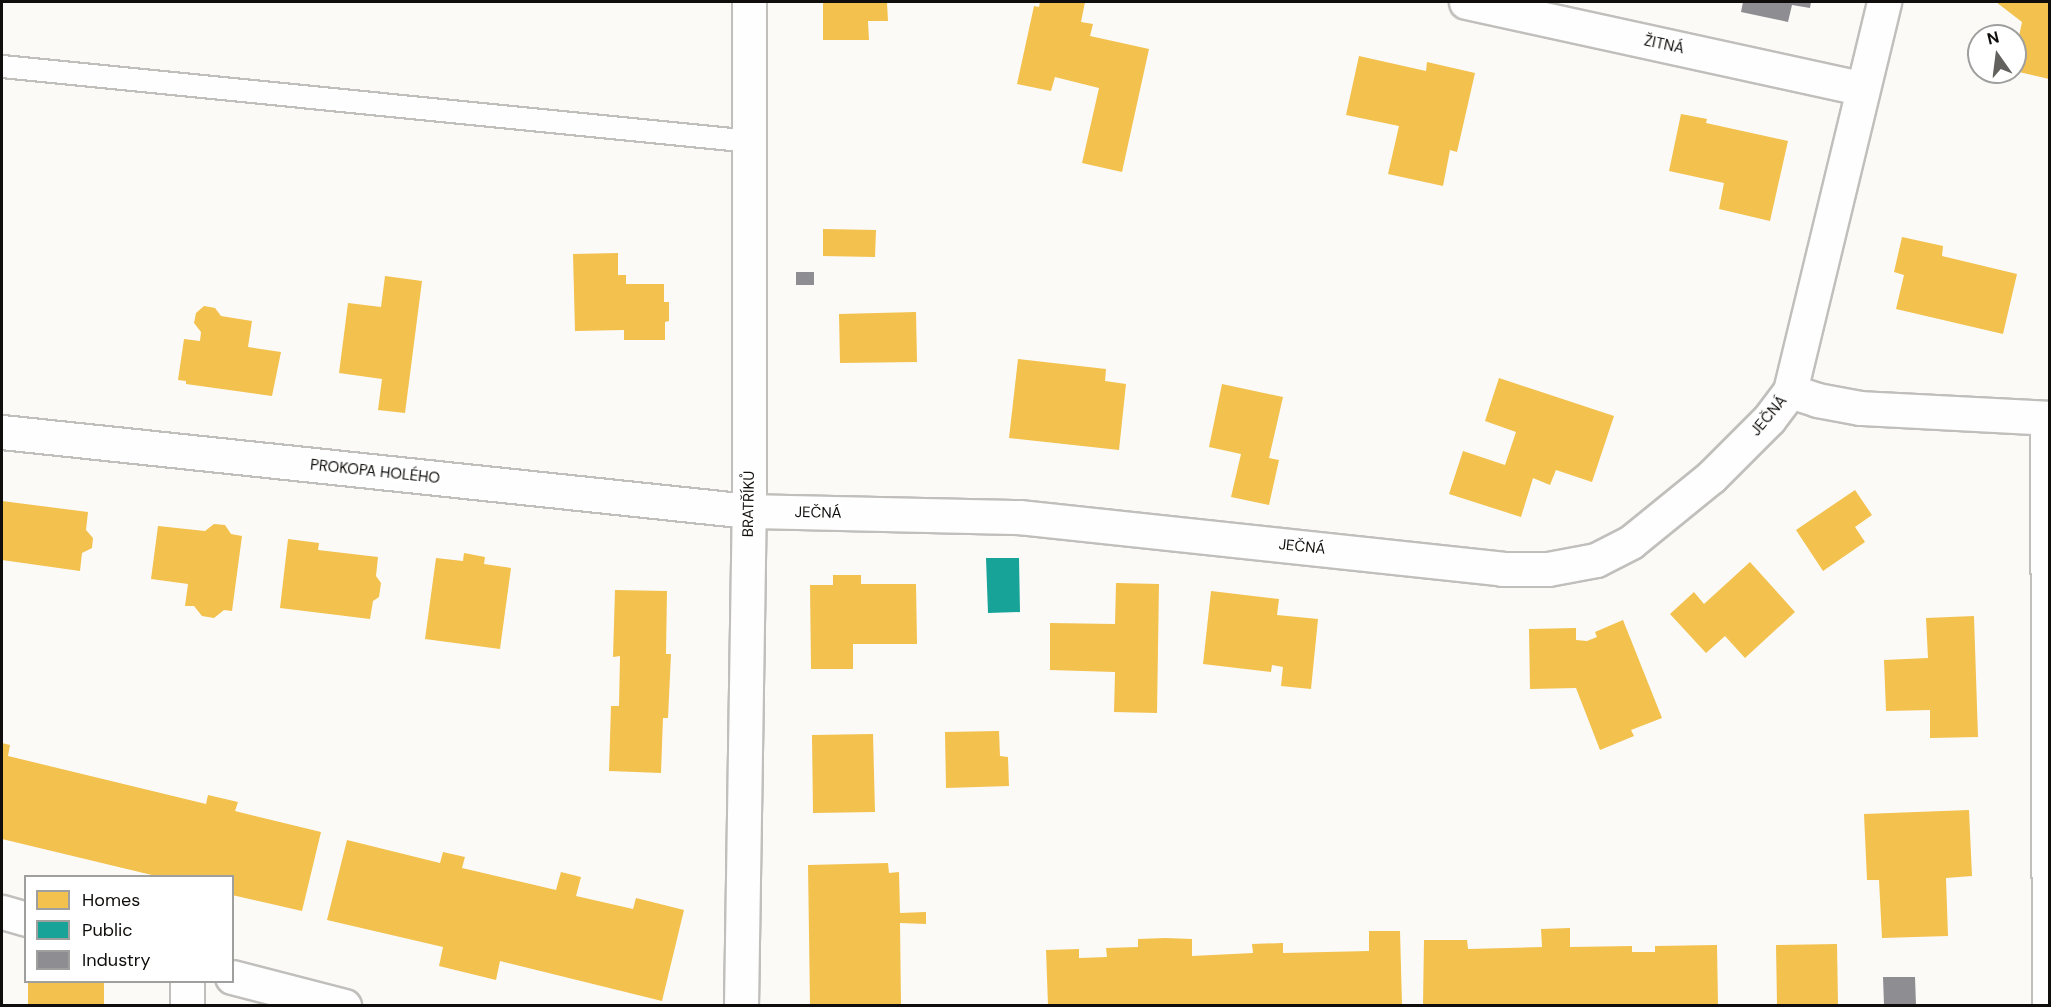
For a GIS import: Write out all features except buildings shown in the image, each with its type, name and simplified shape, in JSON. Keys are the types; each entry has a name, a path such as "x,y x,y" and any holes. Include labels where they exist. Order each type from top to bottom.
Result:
{"street":[{"name":"BRATŘÍKŮ","path":"741,1005 749,511 751,141 749,2"},
{"name":"ŽITNÁ","path":"1466,2 1862,88"},
{"name":"JEČNÁ","path":"749,511 1019,517 1502,569 1548,569 1596,560 1630,542 1711,477 1769,419 1790,391 1884,2"},
{"name":"JEČNÁ","path":"1790,391 1817,400 1860,408 2048,418"},
{"path":"2048,418 2049,1005"},
{"name":"PROKOPA HOLÉHO","path":"2,432 749,511"},
{"path":"2,912 24,918"},
{"path":"234,978 344,1005"},
{"path":"187,983 187,1005"}],"lane":[{"path":"2,66 751,141"}]}
